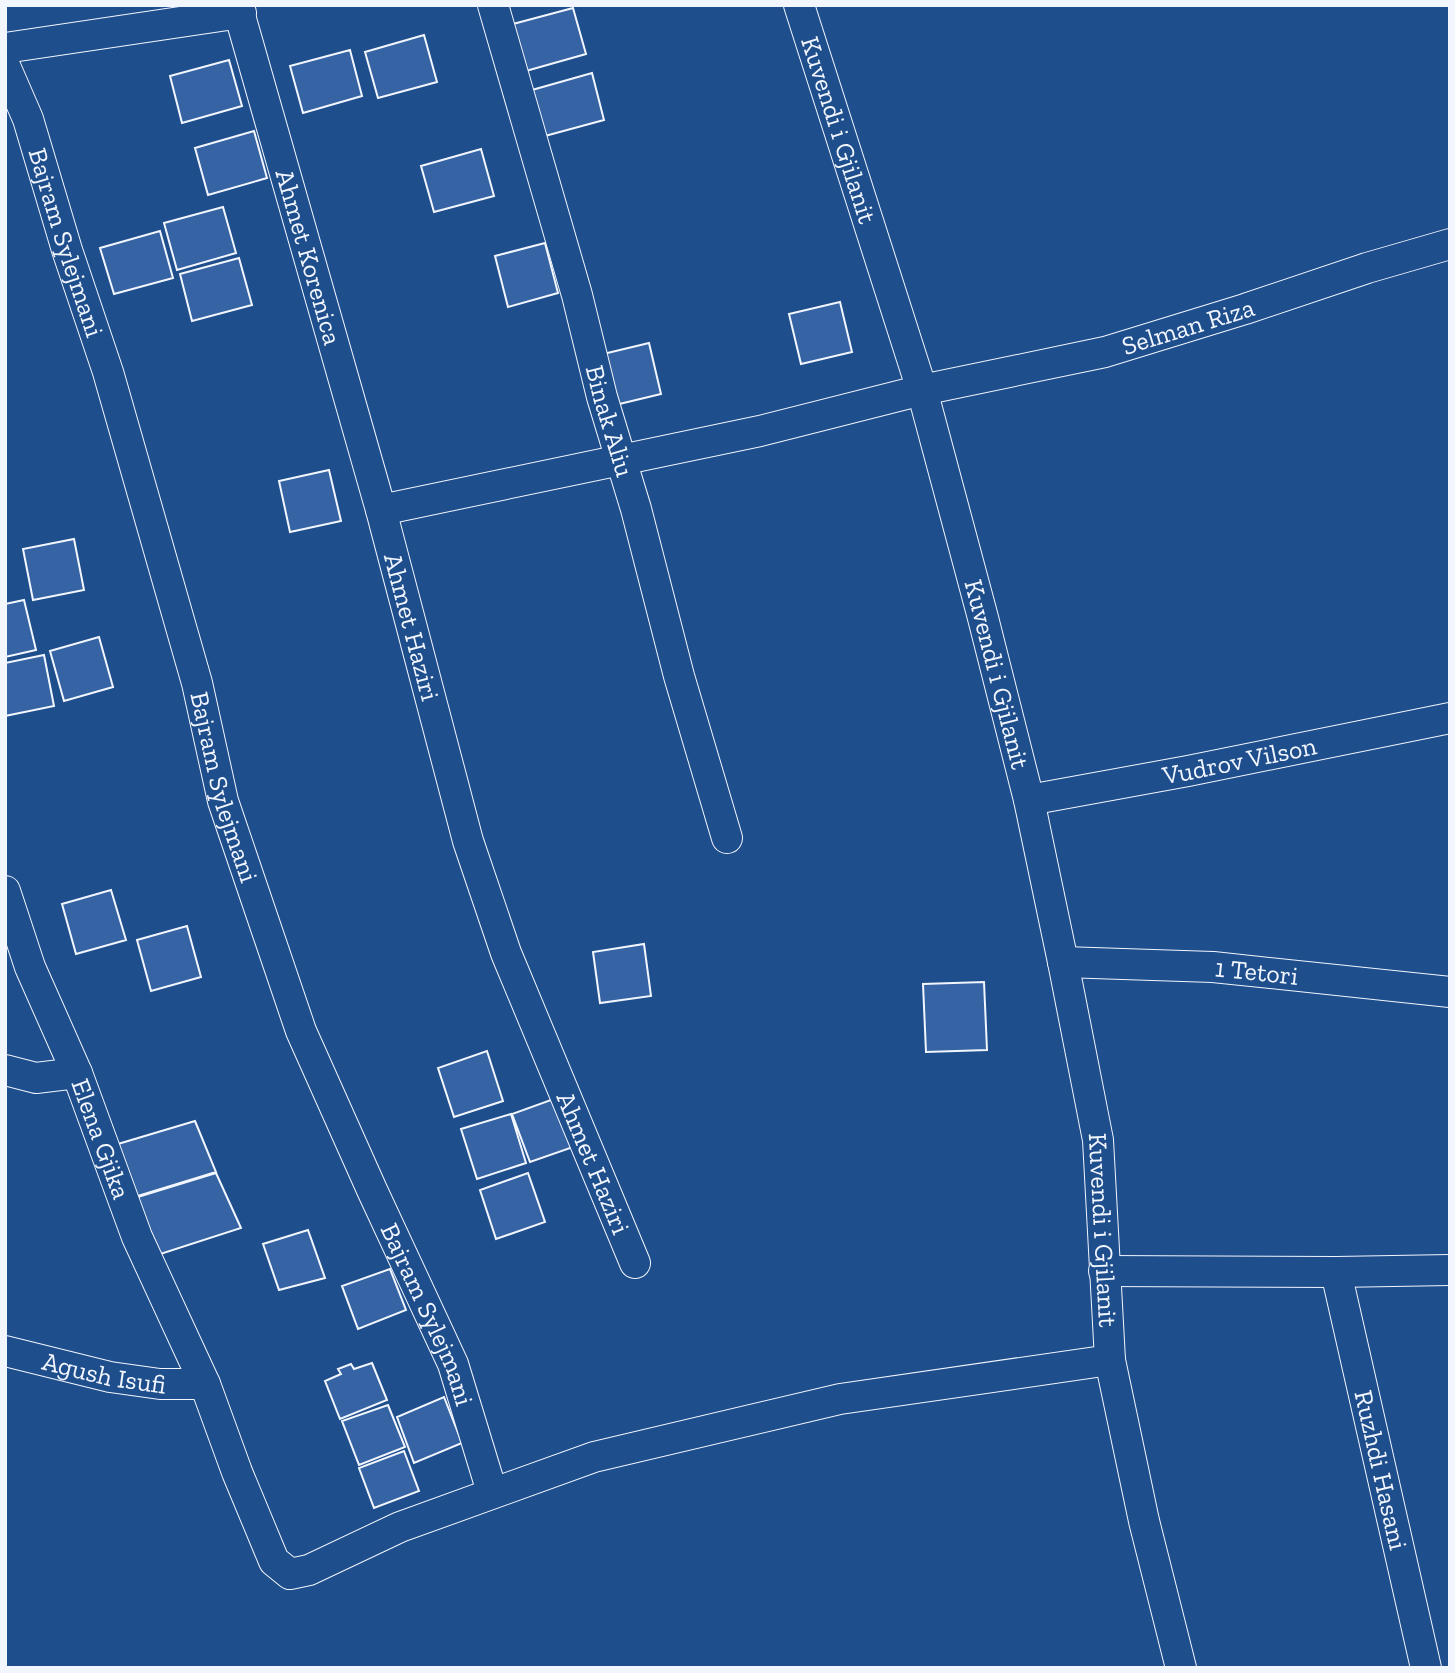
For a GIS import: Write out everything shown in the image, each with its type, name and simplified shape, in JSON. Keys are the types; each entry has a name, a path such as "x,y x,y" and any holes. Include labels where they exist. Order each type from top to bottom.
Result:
{"street":[{"name":"Binak Aliu","path":"493,5 577,295 602,397 636,509 679,676 727,838"},
{"name":"Kuvendi i Gjilanit","path":"799,5 922,390 1029,800 1098,1140 1110,1360 1144,1521 1181,1668"},
{"path":"5,48 239,9"},
{"name":"Ahmet Korenica","path":"239,9 381,510"},
{"name":"Bajram Sylejmani","path":"5,65 28,119 67,250 108,372 193,670 223,801 292,1005 372,1190 453,1364 492,1492"},
{"name":"Selman Riza","path":"922,390 1105,352 1450,244"},
{"path":"381,510 761,431 922,390"},
{"name":"Ahmet Haziri","path":"381,510 468,841 506,953 635,1263"},
{"name":"Vudrov Vilson","path":"1029,800 1450,718"},
{"name":"Elena Gjika","path":"5,891 18,967 77,1073 137,1237 205,1384 237,1472 274,1561 290,1574 309,1570 400,1527 492,1492"},
{"name":"1 Tetori","path":"1063,962 1213,967 1450,992"},
{"path":"5,1070 36,1078 77,1073"},
{"path":"1104,1271 1450,1270"},
{"name":"Ruzhdi Hasani","path":"1336,1272 1426,1668"},
{"name":"Agush Isufi","path":"5,1351 110,1377 160,1384 205,1384"},
{"name":"Kuvendi i Gjilanit","path":"492,1492 594,1457 840,1399 1110,1360"}],"building":[{"path":"573,8 586,54 526,71 513,24"},
{"path":"424,35 437,82 378,98 365,52"},
{"path":"350,50 362,96 303,113 290,66"},
{"path":"229,60 242,106 182,123 170,76"},
{"path":"592,73 604,120 545,136 532,90"},
{"path":"254,131 267,178 208,195 195,148"},
{"path":"481,149 494,196 434,212 421,166"},
{"path":"223,207 236,253 177,270 164,223"},
{"path":"160,231 173,278 114,294 100,248"},
{"path":"545,243 558,293 508,307 495,256"},
{"path":"239,258 252,305 192,321 180,274"},
{"path":"840,302 852,352 801,364 789,314"},
{"path":"649,343 661,394 611,406 599,355"},
{"path":"329,470 341,521 290,532 279,481"},
{"path":"74,539 84,590 33,600 23,549"},
{"path":"24,600 36,650 5,657 5,604"},
{"path":"99,637 113,687 64,701 50,651"},
{"path":"44,655 54,706 5,716 5,663"},
{"path":"111,890 126,940 76,954 62,904"},
{"path":"187,926 201,977 151,991 137,940"},
{"path":"644,944 651,996 600,1003 593,952"},
{"path":"984,982 987,1050 926,1052 923,984"},
{"path":"487,1051 503,1101 454,1117 438,1068"},
{"path":"562,1096 579,1145 530,1162 512,1114"},
{"path":"511,1114 526,1163 477,1179 461,1129"},
{"path":"195,1121 216,1172 128,1199 108,1147"},
{"path":"216,1173 241,1228 148,1258 128,1200"},
{"path":"528,1173 545,1222 496,1239 480,1190"},
{"path":"308,1230 325,1278 279,1290 263,1244"},
{"path":"390,1269 406,1310 358,1329 342,1286"},
{"path":"372,1363 387,1400 340,1419 325,1381 341,1374 338,1369 351,1364 354,1369"},
{"path":"444,1397 462,1443 414,1463 397,1417"},
{"path":"388,1405 405,1447 359,1465 342,1421"},
{"path":"404,1451 419,1491 374,1508 359,1468"}]}
